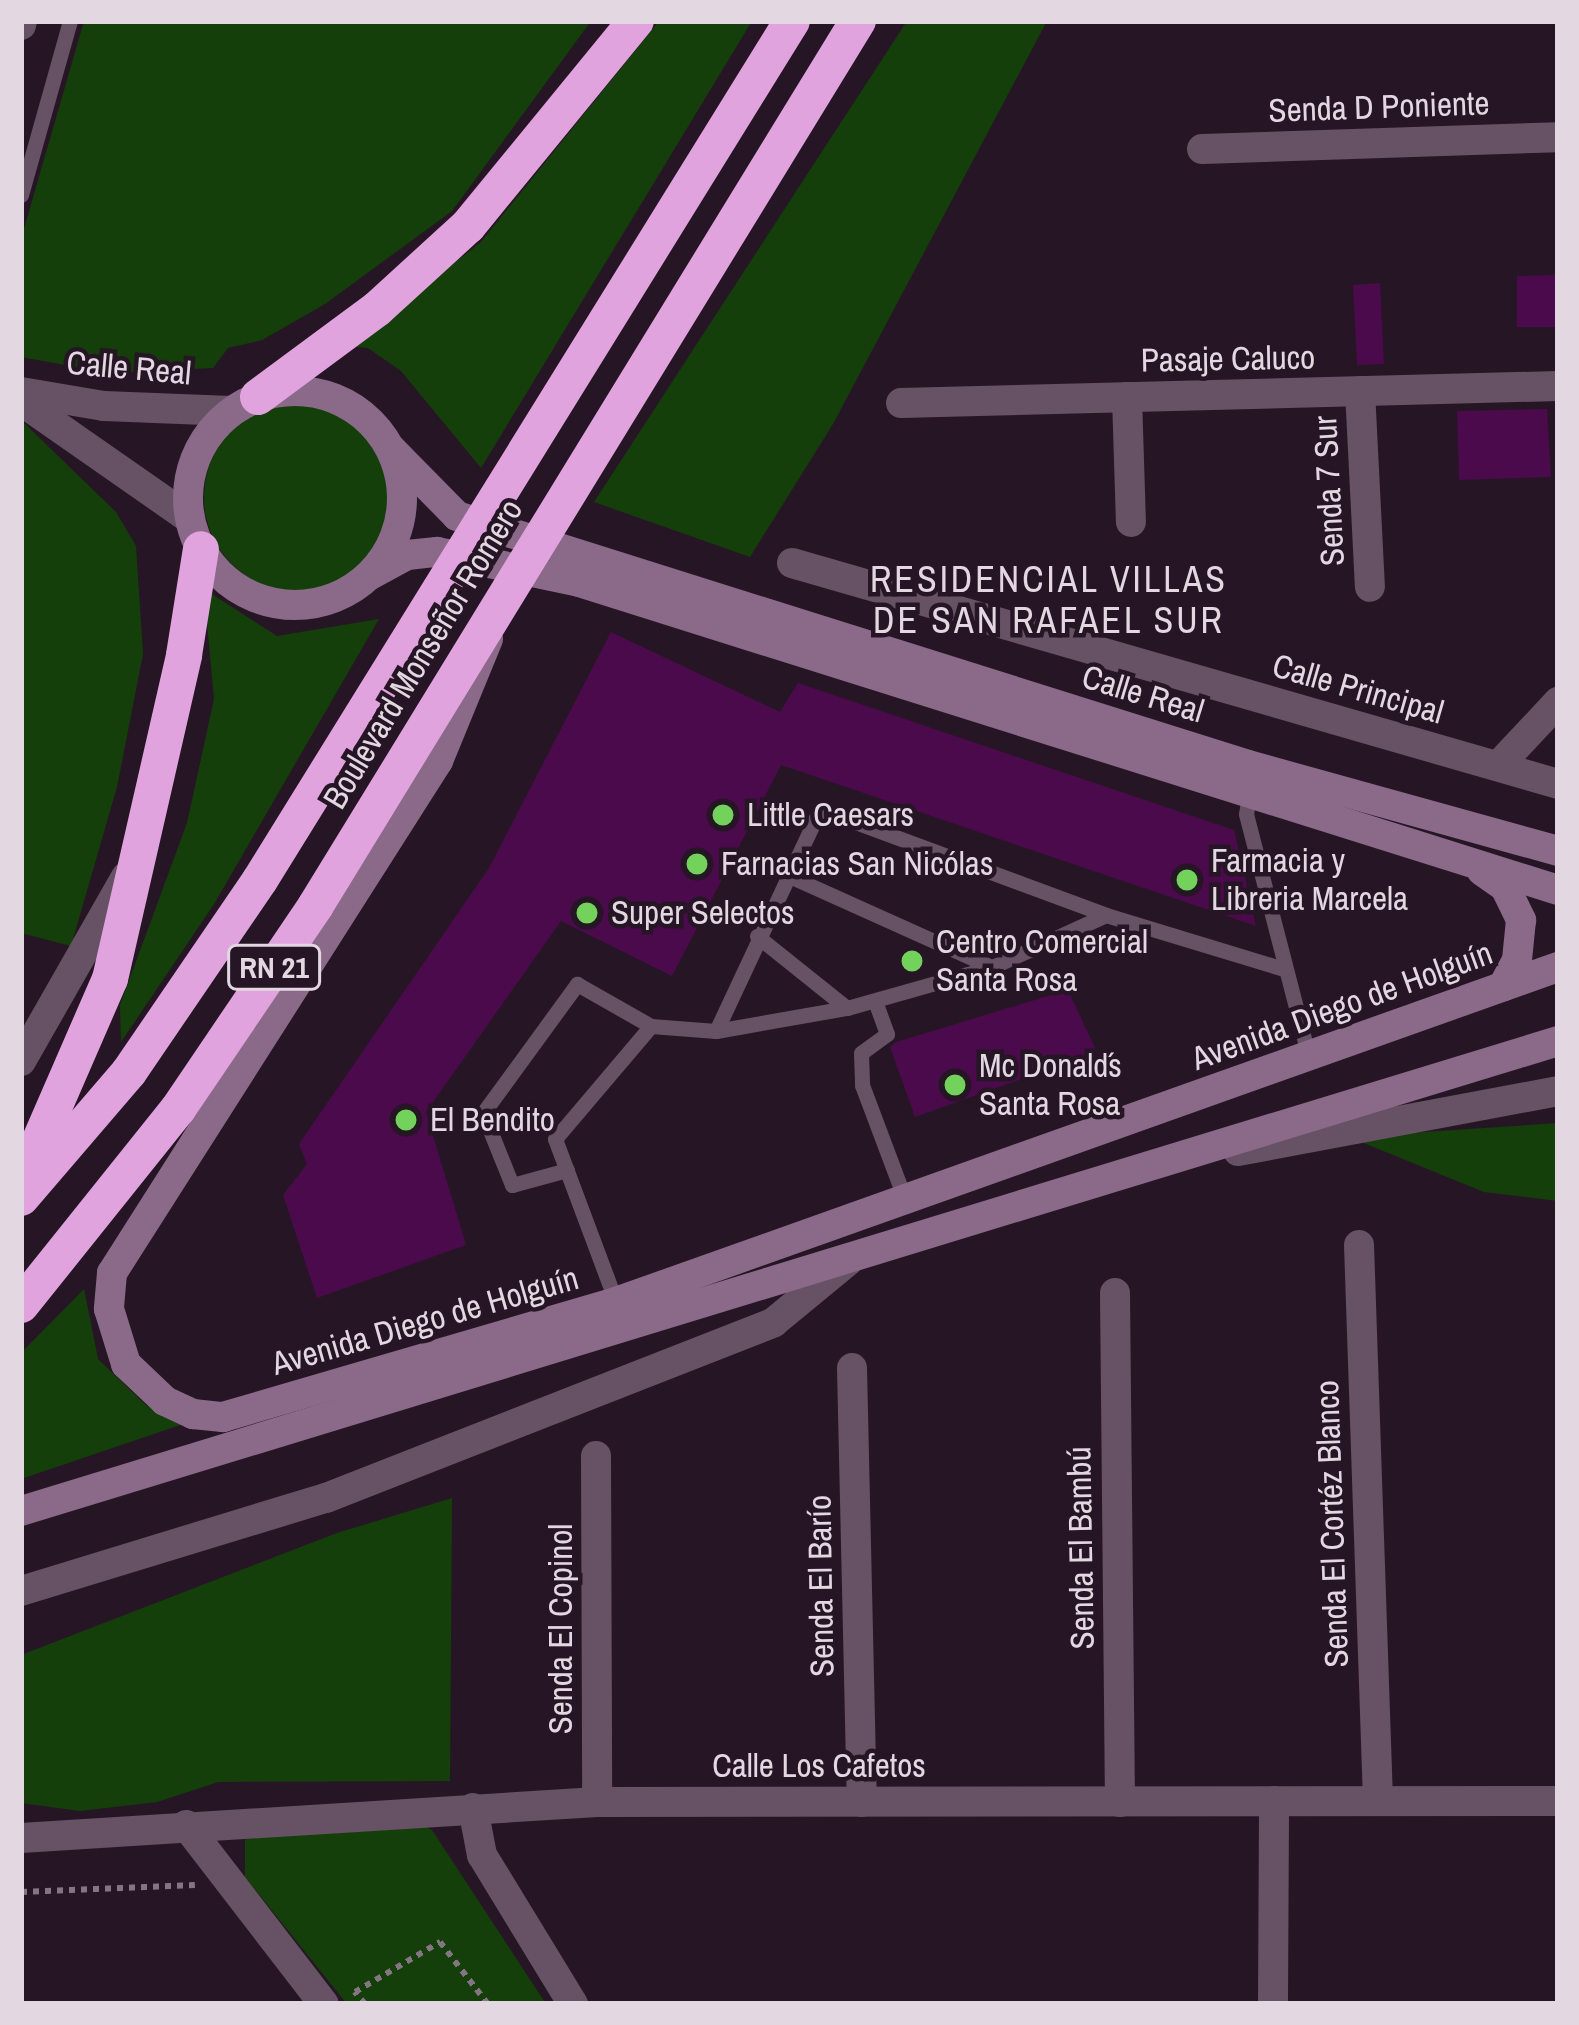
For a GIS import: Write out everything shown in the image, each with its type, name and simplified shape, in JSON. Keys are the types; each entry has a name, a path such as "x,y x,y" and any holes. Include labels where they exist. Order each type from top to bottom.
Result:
{"highway":[{"path":"245,404 376,309 468,226 636,21"},
{"name":"Boulevard Monseñor Romero","path":"21,1198 115,1088 195,977 791,21"},
{"name":"Boulevard Monseñor Romero","path":"21,1305 178,1109 496,615 590,451 858,21"},
{"path":"21,1178 71,1082 110,979 138,856 195,534"}],"street":[{"name":"Senda D Poniente","path":"1202,148 1558,137"},
{"name":"Pasaje Caluco","path":"901,403 1558,386"},
{"name":"Senda 7 Sur","path":"1360,392 1370,587"},
{"path":"320,393 361,414 391,448 402,515 370,575 342,595 278,604 220,575 195,534 195,458 245,404 320,393"},
{"name":"Calle Real","path":"21,397 104,406 245,404"},
{"name":"Calle Real","path":"21,397 195,534"},
{"path":"1127,397 1131,522"},
{"name":"Calle Real","path":"391,448 458,516 1248,765 1558,851"},
{"name":"Calle Real","path":"370,575 407,555 437,551 579,582 1558,890"},
{"name":"Calle Principal","path":"792,562 1558,784"},
{"name":"Avenida Diego de Holguín","path":"496,615 477,677 438,761 118,1258 109,1292 112,1329 126,1364 150,1389 193,1414 223,1417 616,1302 1558,967"},
{"path":"1498,766 1558,702"},
{"path":"21,1061 138,856"},
{"path":"1468,860 1505,887 1521,920 1517,960 1503,986"},
{"name":"Avenida Diego de Holguín","path":"21,1511 1179,1163 1558,1041"},
{"path":"1179,1163 1553,1094"},
{"name":"Senda El Cortéz Blanco","path":"1359,1245 1378,1801"},
{"path":"21,1591 326,1498 774,1322 848,1261"},
{"name":"Senda El Bambú","path":"1114,1293 1120,1802"},
{"name":"Senda El Barío","path":"852,1369 862,1802"},
{"name":"Senda El Copinol","path":"596,1456 597,1802"},
{"name":"Calle Los Cafetos","path":"21,1838 597,1802 1558,1801"},
{"path":"1274,1802 1274,2004"},
{"path":"473,1808 482,1855 573,2004"},
{"name":"Calle Los Cafetos","path":"21,1825 81,1834"},
{"path":"186,1825 324,2004"}],"lane":[{"path":"21,195 70,21"},
{"path":"1249,791 1246,814 1308,1054"},
{"path":"716,1031 820,809 1106,915 1284,969"},
{"path":"787,875 992,968"},
{"path":"567,1170 512,1186 483,1113 577,984 651,1026 716,1031 847,1009 992,968 1106,915"},
{"path":"757,936 847,1009"},
{"path":"875,1000 886,1034 861,1053 862,1084 906,1202"},
{"path":"616,1302 555,1139 651,1026"}],"path":[{"path":"21,1892 184,1890"},
{"path":"365,2004 356,1992 440,1942 488,2004"}],"green space":[{"path":"84,21 591,21 452,211 325,304 262,340 228,348 213,368 110,373 21,357 21,239"},
{"path":"659,21 752,21 481,468 401,371 368,348 348,346 481,242"},
{"path":"907,21 1047,21 833,424 750,557 594,502"},
{"path":"299,402 335,410 366,430 386,461 394,497 386,533 366,564 335,584 299,592 263,584 232,564 212,533 204,497 212,461 232,430 263,410"},
{"path":"21,420 116,512 136,546 143,654 117,787 71,946 21,933"},
{"path":"204,589 277,636 379,619 214,904 121,1042 120,1005 187,823 214,699"},
{"path":"1558,1123 1558,1201 1484,1192 1349,1137"},
{"path":"84,1289 98,1359 147,1406 189,1422 21,1479 21,1353"},
{"path":"452,1498 450,1781 218,1782 157,1802 80,1811 21,1803 21,1655 337,1533"},
{"path":"411,1820 432,1830 546,2004 347,2004 245,1877 245,1840 259,1828"}],"building":[{"path":"1558,275 1558,327 1517,327 1517,276"},
{"path":"1380,283 1384,364 1357,365 1353,285"},
{"path":"1547,409 1551,477 1459,480 1457,411"},
{"path":"611,632 780,712 798,683 1234,830 1256,926 781,765 672,976 561,921 426,1112 466,1245 317,1298 283,1195 307,1164 299,1144 489,868"},
{"name":"Mc Donald´s Santa Rosa","path":"1068,990 1097,1052 915,1117 890,1047 896,1042"}],"place":[{"name":"Little Caesars","path":"723,815"},
{"name":"Farnacias San Nicólas","path":"697,864"},
{"name":"Farmacia y Libreria Marcela","path":"1187,880"},
{"name":"Super Selectos","path":"587,913"},
{"name":"Centro Comercial Santa Rosa","path":"912,961"},
{"name":"Mc Donald´s Santa Rosa","path":"955,1085"},
{"name":"El Bendito","path":"406,1120"}],"district":[{"name":"RESIDENCIAL VILLAS DE SAN RAFAEL SUR","path":"1049,600"}]}
